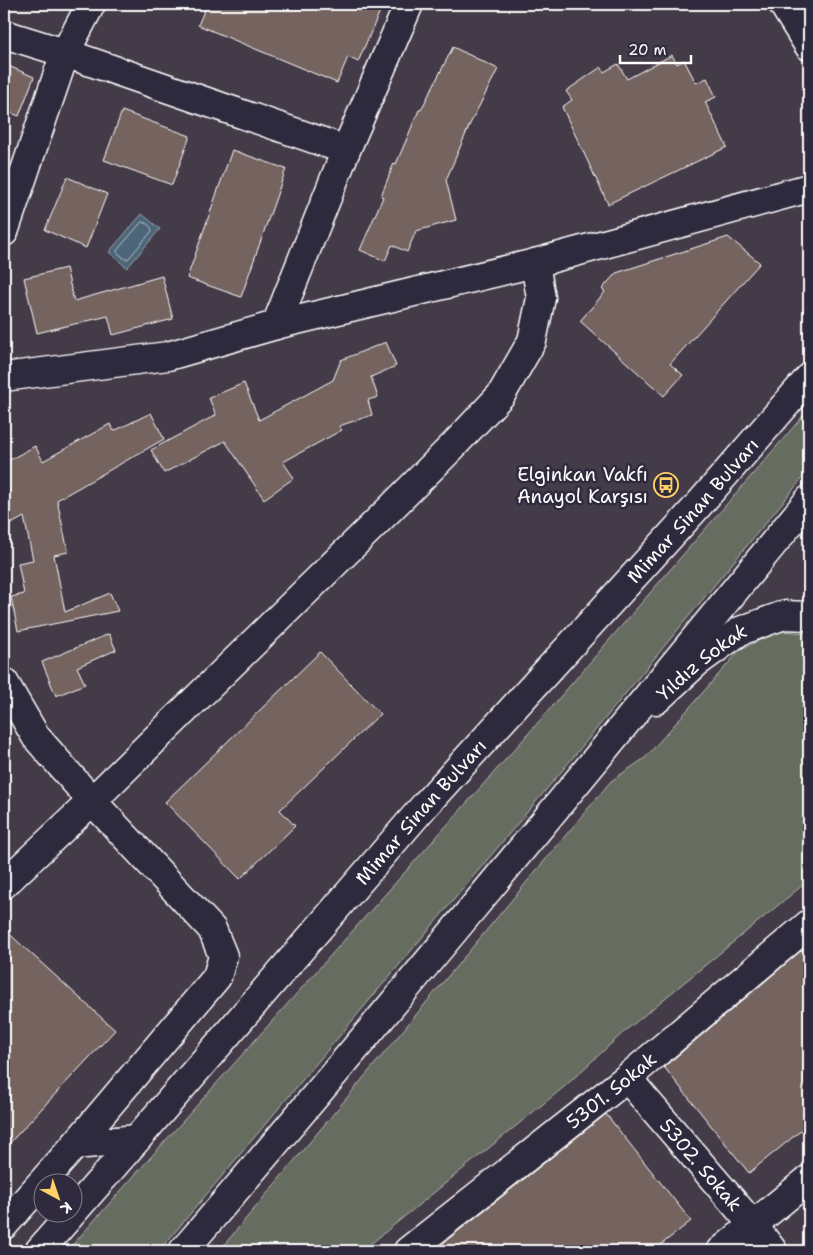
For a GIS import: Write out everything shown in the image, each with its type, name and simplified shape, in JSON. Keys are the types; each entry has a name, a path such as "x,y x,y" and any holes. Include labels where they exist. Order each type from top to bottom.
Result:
{"main road":[{"path":"4,232 65,53 91,4"},
{"path":"276,325 346,150 409,4"},
{"path":"783,4 809,46"},
{"path":"4,34 65,53 346,150"},
{"path":"4,377 168,356 276,325 535,262 809,188"},
{"path":"4,884 92,801 391,508 501,395 532,341 541,298 535,262"},
{"name":"Mimar Sinan Bulvarı","path":"39,1251 138,1139 425,805 695,509 809,378"},
{"path":"183,1251 282,1137 809,500"},
{"name":"Yıldız Sokak","path":"610,742 696,663 740,631 784,615 809,616"},
{"path":"4,682 36,737 92,801 212,929 223,956 217,977 75,1145 4,1225"},
{"name":"5301. Sokak","path":"408,1251 628,1078 809,924"},
{"name":"5302. Sokak","path":"628,1078 773,1251"},
{"path":"75,1145 138,1139"},
{"path":"720,1251 809,1179"}],"green space":[{"path":"809,409 809,470 561,772 159,1251 67,1251 522,741"},
{"path":"779,631 809,633 809,880 625,1031 564,1087 362,1251 219,1251 611,781 645,758 741,649"}],"water":[{"path":"142,214 160,229 127,268 109,252"}],"building":[{"path":"207,4 383,4 358,62 348,57 337,83 198,25"},
{"path":"453,47 498,69 470,124 446,180 456,220 416,231 407,252 392,245 385,261 360,250 383,197 381,196 394,163 396,164 419,110 421,110"},
{"path":"672,55 677,64 684,60 696,83 707,78 716,97 705,102 727,147 608,204 562,107 572,100 566,91 601,67 604,72 618,64 627,79"},
{"path":"4,64 34,77 19,116 4,110"},
{"path":"122,111 190,136 172,185 104,160"},
{"path":"232,150 286,169 241,297 187,278"},
{"path":"67,177 107,194 86,248 45,230"},
{"path":"728,237 760,263 670,364 683,375 664,396 580,321 605,292 602,289 616,273"},
{"path":"66,268 74,301 162,276 173,319 113,335 108,316 37,333 24,278"},
{"path":"386,342 396,366 371,377 378,397 368,400 372,415 339,426 342,430 283,462 294,478 264,499 225,441 164,473 151,450 216,415 209,398 244,383 259,420 333,380 341,360"},
{"path":"151,413 164,439 57,500 68,552 54,555 65,612 110,593 118,611 18,631 11,597 24,594 18,563 33,560 24,517 4,528 4,463 35,446 43,461 110,424 114,431"},
{"path":"109,634 116,650 77,667 85,684 56,696 42,662"},
{"path":"320,652 380,714 280,810 295,826 240,879 165,802"},
{"path":"4,929 115,1030 4,1149"},
{"path":"809,944 809,1124 749,1173 664,1067"},
{"path":"606,1114 691,1221 653,1251 433,1251"}],"place":[{"name":"Elginkan Vakfı Anayol Karşısı","path":"666,485"}]}
